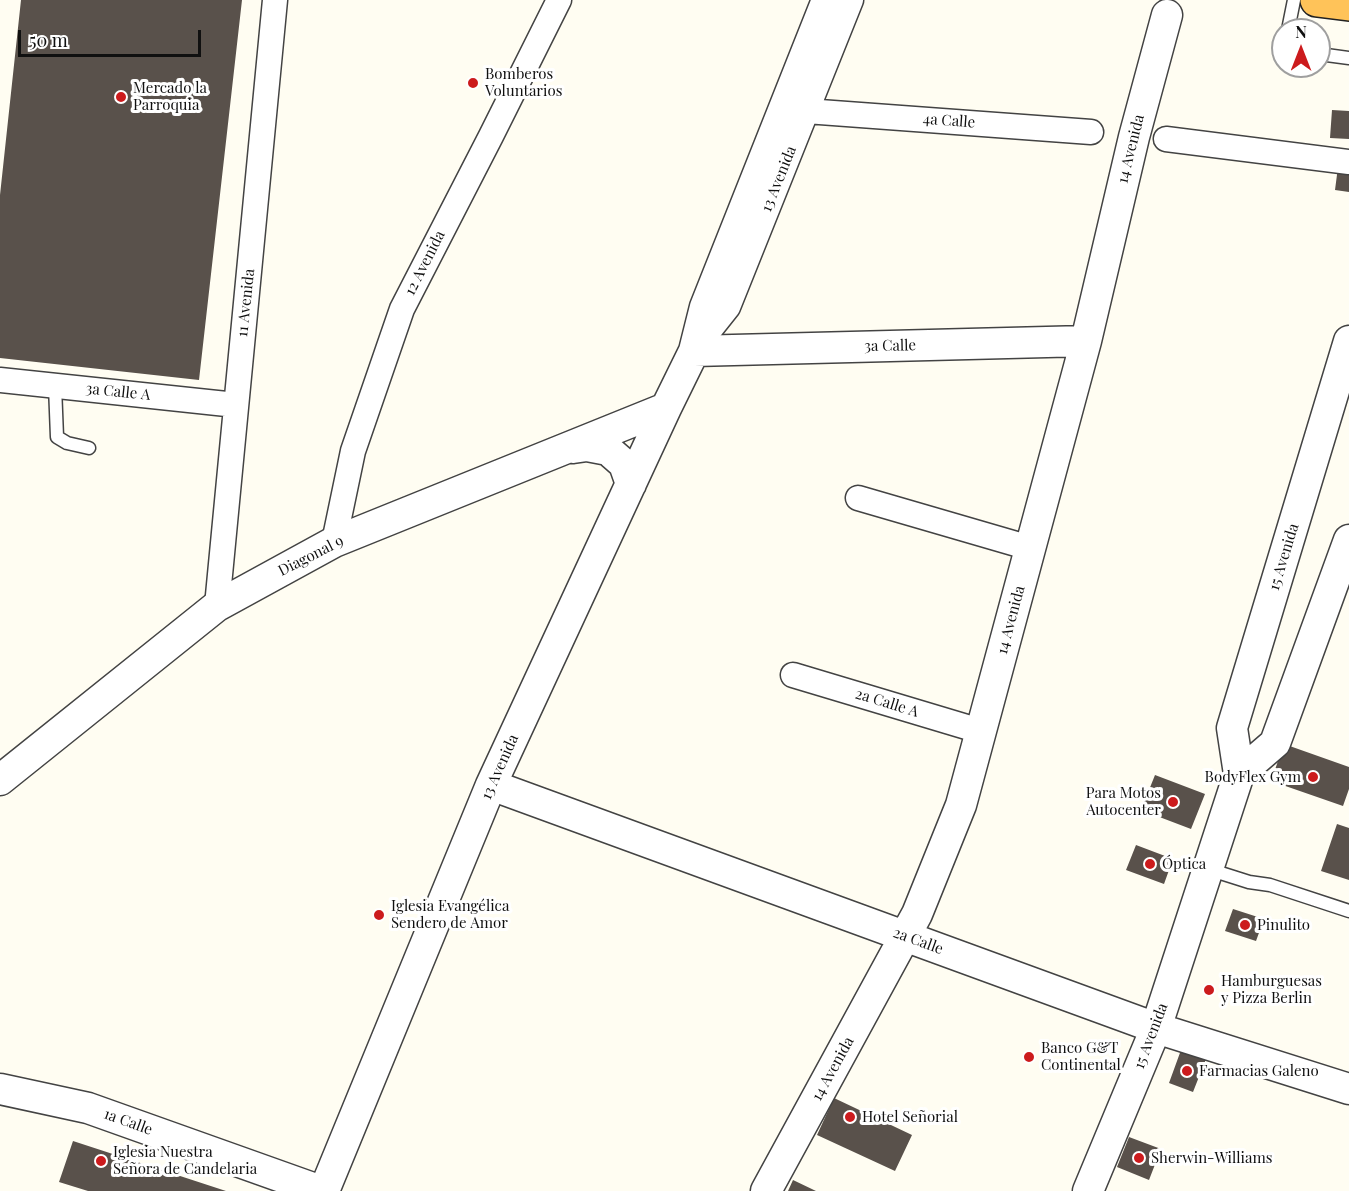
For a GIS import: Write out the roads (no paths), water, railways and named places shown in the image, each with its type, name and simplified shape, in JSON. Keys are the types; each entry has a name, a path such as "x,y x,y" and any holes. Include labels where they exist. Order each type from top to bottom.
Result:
{"highway":[{"path":"1317,0 1349,4"}],"street":[{"name":"11 Avenida","path":"217,606 275,0"},
{"name":"12 Avenida","path":"334,542 353,451 402,309 559,0"},
{"name":"13 Avenida","path":"694,351 705,307 827,0"},
{"name":"13 Avenida","path":"323,1191 491,785 694,351 728,307 851,0"},
{"name":"14 Avenida","path":"766,1191 917,914 961,805 1086,341 1134,136 1167,15"},
{"name":"4a Calle","path":"806,111 1091,132"},
{"path":"1166,139 1349,162"},
{"name":"3a Calle","path":"694,351 1086,341"},
{"name":"15 Avenida","path":"1088,1191 1156,1028 1239,774 1232,728 1349,341"},
{"name":"3a Calle A","path":"0,380 236,405"},
{"name":"Diagonal 9","path":"0,780 217,606 334,542 666,408"},
{"path":"565,449 587,446 608,450 624,464 631,484"},
{"path":"858,498 1030,548"},
{"path":"1239,774 1275,743 1349,540"},
{"name":"2a Calle A","path":"793,675 980,731"},
{"name":"2a Calle","path":"491,785 1156,1028 1349,1089"},
{"name":"1a Calle","path":"0,1089 88,1108 323,1191"}],"lane":[{"path":"1290,18 1294,0"},
{"path":"1331,56 1349,58"},
{"path":"55,386 57,437 67,443 89,448"},
{"path":"1208,869 1249,882 1270,885 1349,911"}],"place":[{"name":"Bomberos Voluntarios","path":"473,83"},
{"name":"Mercado la Parroquia","path":"121,97"},
{"name":"BodyFlex Gym","path":"1313,777"},
{"name":"Para Motos Autocenter","path":"1173,802"},
{"name":"Óptica","path":"1150,864"},
{"name":"Iglesia Evangélica Sendero de Amor","path":"379,915"},
{"name":"Pinulito","path":"1245,925"},
{"name":"Hamburguesas y Pizza Berlin","path":"1209,990"},
{"name":"Banco G&T Continental","path":"1029,1057"},
{"name":"Farmacias Galeno","path":"1187,1071"},
{"name":"Hotel Señorial","path":"850,1117"},
{"name":"Sherwin-Williams","path":"1139,1158"},
{"name":"Iglesia Nuestra Señora de Candelaria","path":"101,1161"}]}
